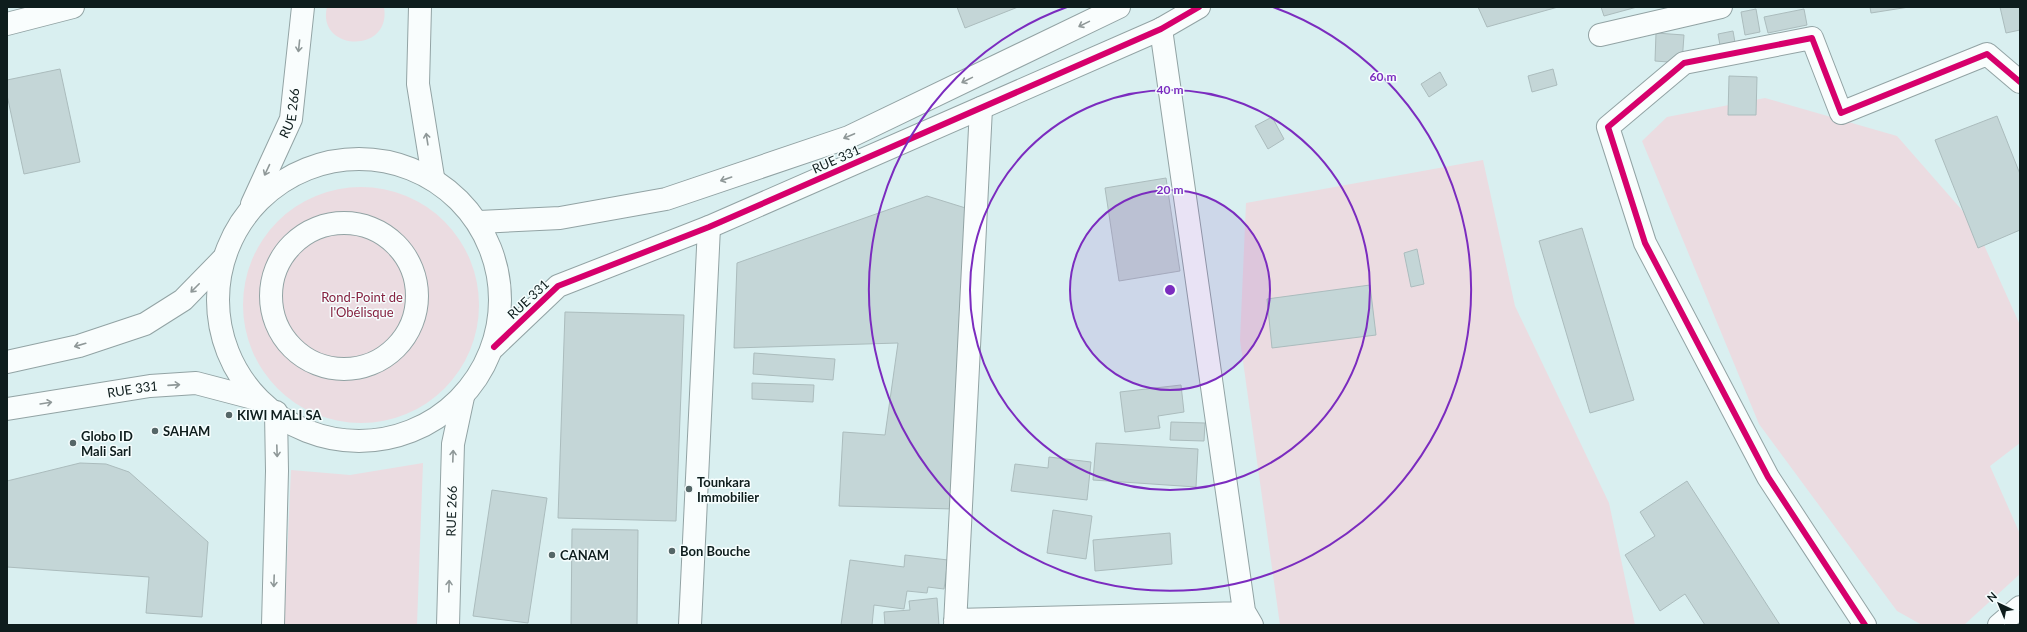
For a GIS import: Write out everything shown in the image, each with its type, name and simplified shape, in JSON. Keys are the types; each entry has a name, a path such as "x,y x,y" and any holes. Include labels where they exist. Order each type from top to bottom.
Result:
{"street":[{"path":"7,24 73,7"},
{"name":"RUE 266","path":"248,211 291,119 303,7"},
{"path":"420,7 418,84 433,178"},
{"name":"RUE 331","path":"479,222 560,218 666,199 849,137 1119,7"},
{"name":"RUE 331","path":"494,347 558,286 709,227 1161,29 1199,7"},
{"path":"1600,35 1720,7"},
{"path":"981,108 955,623 1248,621 1161,29"},
{"path":"1865,625 1768,477 1645,243 1608,127 1684,63 1812,38 1841,113 1987,54 2020,82"},
{"path":"7,362 79,346 145,324 182,300 222,260 248,211 287,178 334,160 385,160 433,178 479,222 501,283 494,347 463,397 416,431 358,444 301,431 257,399 232,367 220,333 216,297 222,260"},
{"path":"340,221 366,224 388,236 406,254 416,278 417,304 410,328 395,349 376,362 354,369 330,369 308,361 290,346 277,328 271,305 272,282 279,260 293,242 315,228 340,221"},
{"path":"690,625 709,227"},
{"name":"RUE 331","path":"7,409 150,386 196,383 257,399"},
{"name":"RUE 266","path":"448,625 453,444 463,397"},
{"path":"272,625 277,471 276,412"},
{"path":"1999,625 2020,607"}],"green space":[{"path":"327,7 384,7 383,23 377,33 367,40 354,42 342,39 332,32 327,22"},
{"path":"1765,98 1897,136 1975,225 2020,325 2020,443 1990,466 2020,534 2020,574 1964,625 1922,625 1897,611 1759,424 1642,141 1667,117"},
{"path":"1483,160 1515,306 1609,503 1635,625 1280,625 1240,340 1246,203"},
{"name":"Rond-Point de l'Obélisque","path":"361,187 384,189 417,201 436,214 452,230 465,249 474,271 477,282 479,305 477,328 465,361 452,380 436,396 417,409 395,418 384,421 361,423 338,421 305,409 286,396 270,380 257,361 248,339 245,328 243,305 245,282 257,249 270,230 286,214 305,201 327,192 338,189"},
{"path":"423,463 417,625 284,625 291,470 350,475"}],"building":[{"path":"957,7 1018,7 965,28"},
{"path":"1478,7 1558,7 1487,27"},
{"path":"1601,7 1637,7 1604,16"},
{"path":"1870,7 1909,7 1871,13"},
{"path":"2000,7 2020,7 2020,30 2006,33"},
{"path":"1756,9 1760,32 1745,35 1741,12"},
{"path":"1804,9 1807,25 1768,33 1764,17"},
{"path":"1733,31 1736,48 1721,51 1718,34"},
{"path":"1656,33 1684,35 1682,63 1655,61"},
{"path":"60,69 80,162 24,174 7,95 7,80"},
{"path":"1553,69 1557,85 1532,92 1528,76"},
{"path":"1440,72 1447,85 1429,97 1421,84"},
{"path":"1729,76 1757,77 1756,115 1728,115"},
{"path":"1997,116 2020,174 2020,230 1978,248 1935,140"},
{"path":"1272,117 1284,139 1268,149 1255,126"},
{"path":"1166,178 1180,271 1119,281 1105,188"},
{"path":"927,196 972,210 954,509 839,506 843,432 885,435 898,343 734,348 737,263"},
{"path":"1582,228 1634,400 1590,413 1539,241"},
{"path":"1417,249 1424,284 1411,287 1404,253"},
{"path":"1370,285 1376,335 1272,348 1267,299"},
{"path":"565,312 684,315 676,521 558,518"},
{"path":"754,353 835,359 833,380 753,374"},
{"path":"752,383 814,385 813,402 752,399"},
{"path":"1181,385 1184,412 1158,416 1160,428 1125,432 1120,392"},
{"path":"1171,422 1205,423 1204,441 1170,440"},
{"path":"1096,443 1198,449 1196,487 1093,480"},
{"path":"1049,457 1091,462 1087,500 1011,491 1015,464 1048,468"},
{"path":"80,463 106,464 129,472 208,542 202,617 146,613 149,577 7,567 7,481"},
{"path":"1687,481 1780,625 1705,625 1685,594 1660,611 1625,555 1655,536 1640,512"},
{"path":"492,490 547,498 528,623 473,616"},
{"path":"1053,510 1092,516 1086,559 1047,553"},
{"path":"572,529 638,530 637,625 571,625"},
{"path":"1170,533 1172,564 1095,571 1093,540"},
{"path":"905,555 948,560 944,589 928,587 927,593 907,591 904,609 874,605 872,625 841,625 850,560 904,567"},
{"path":"937,598 939,625 885,625 884,612 910,610 909,601"}],"cycle path":[{"path":"494,347 558,286 709,227 1161,29 1199,7"},
{"path":"1865,625 1768,477 1645,243 1608,127 1684,63 1812,38 1841,113 1987,54 2020,82"}],"place":[{"name":"KIWI MALI SA","path":"229,415"},
{"name":"SAHAM","path":"155,431"},
{"name":"Globo ID Mali Sarl","path":"73,443"},
{"name":"Tounkara Immobilier","path":"689,489"},
{"name":"Bon Bouche","path":"672,551"},
{"name":"CANAM","path":"552,555"}]}
